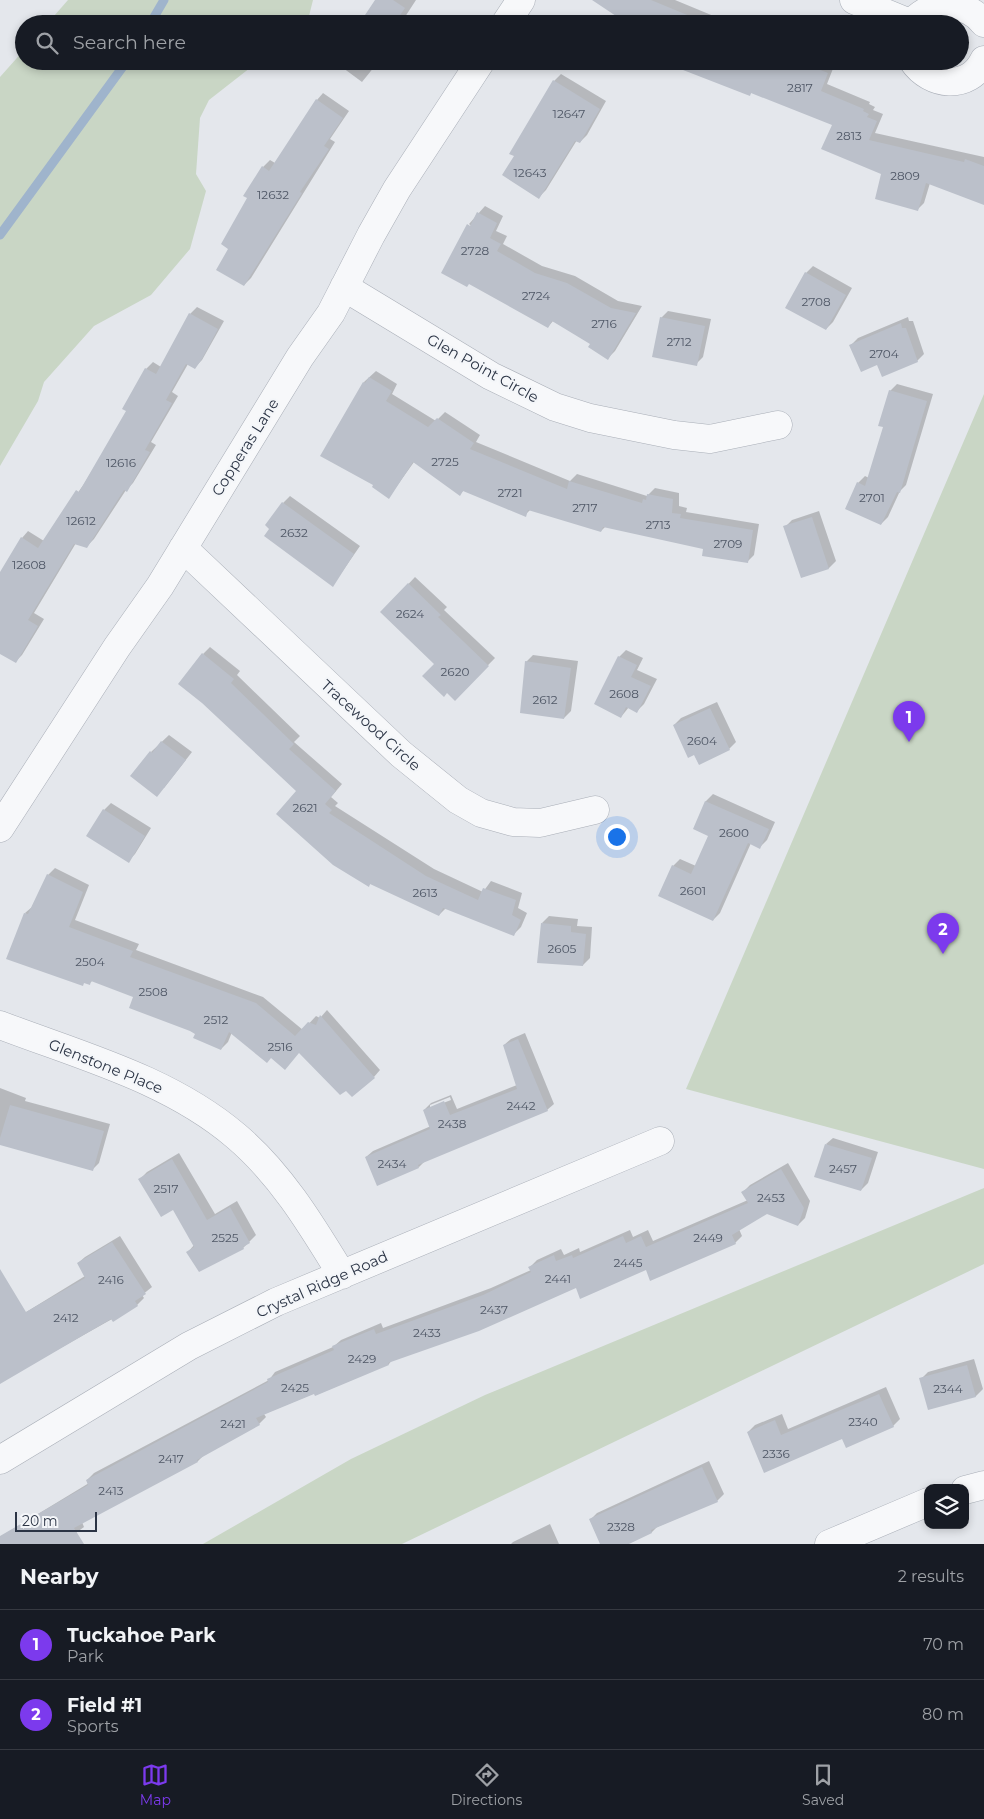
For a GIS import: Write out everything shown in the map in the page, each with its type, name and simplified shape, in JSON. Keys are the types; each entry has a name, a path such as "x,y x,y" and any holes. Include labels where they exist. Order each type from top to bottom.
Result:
{"street":[{"path":"511,15 521,0"},
{"path":"854,0 890,15"},
{"path":"919,15 930,5 944,1 957,2 969,7 984,23"},
{"path":"920,70 933,79 946,82 960,81 972,75 984,60"},
{"name":"Copperas Lane","path":"0,828 111,656 160,586 300,358 331,313 397,189 475,70"},
{"name":"Glen Point Circle","path":"344,288 491,376 555,407 609,422 674,435 710,439 778,425"},
{"name":"Tracewood Circle","path":"183,548 401,754 458,800 481,813 513,822 540,823 595,810"},
{"name":"Glenstone Place","path":"0,1025 145,1079 175,1094 217,1120 238,1137 268,1167 307,1218 342,1275"},
{"name":"Crystal Ridge Road","path":"0,1460 189,1346 276,1302 660,1141"},
{"path":"969,1489 984,1485"},
{"path":"829,1544 924,1504"}],"green space":[{"path":"68,0 313,0 309,15 55,15"},
{"path":"15,60 15,70 247,70 209,100 200,118 196,174 206,191 190,249 151,295 94,326 44,382 38,401 0,466 0,77"},
{"path":"984,394 984,1169 686,1089"},
{"path":"984,1188 984,1264 402,1544 203,1544 351,1459 485,1395"}],"building":[{"path":"375,0 393,0 405,8 400,15 365,15"},
{"path":"592,0 651,0 687,15 614,15"},
{"path":"683,70 820,70 828,73 821,91 864,109 863,111 869,114 867,117 877,121 869,140 964,162 965,159 984,166 984,205 926,183 918,211 875,199 881,174 821,149 832,125 751,93 750,96"},
{"path":"553,80 600,109 580,143 575,141 539,199 502,175 514,156 509,154"},
{"path":"316,99 343,118 324,146 329,149 300,192 302,193 244,286 216,270 228,249 221,244 247,198 243,196 262,166 269,171"},
{"path":"477,212 497,223 490,238 501,244 497,251 535,273 567,283 611,308 636,313 608,360 588,347 590,344 552,321 548,328 469,284 467,287 441,273 467,224 470,226"},
{"path":"805,272 846,295 826,330 785,308"},
{"path":"189,313 218,329 195,369 186,364 166,400 172,403 145,450 150,452 127,492 124,490 87,548 74,544 28,620 38,626 16,663 0,654 0,572 21,537 38,548 76,490 79,492 126,411 122,409 145,368 156,374"},
{"path":"660,317 705,326 697,366 652,357"},
{"path":"901,323 902,328 906,328 918,362 882,377 877,365 861,372 849,345"},
{"path":"369,377 392,391 386,401 428,427 437,418 474,443 470,449 567,489 569,481 642,503 643,499 646,500 647,494 673,499 672,513 681,514 680,518 753,530 748,563 702,556 703,549 603,527 601,532 528,510 526,517 463,491 460,496 413,462 389,499 372,487 373,485 320,456 363,382 365,383"},
{"path":"889,390 927,401 900,493 897,492 881,525 845,509 857,482 865,486 883,427 878,426"},
{"path":"282,502 354,554 333,587 264,536 269,529 265,525"},
{"path":"812,517 829,569 801,578 783,526"},
{"path":"408,583 441,615 438,617 489,666 455,701 447,693 444,697 422,676 434,664 380,612"},
{"path":"202,653 234,679 231,683 294,744 289,749 336,791 325,804 332,810 329,813 426,876 478,900 483,888 516,900 512,915 521,920 514,936 443,908 439,916 370,884 369,887 333,865 276,814 296,791 202,703 178,684"},
{"path":"618,656 637,665 631,677 651,686 637,713 626,707 621,718 594,704"},
{"path":"525,661 571,668 564,719 520,713"},
{"path":"710,708 730,750 699,765 694,755 688,758 673,725"},
{"path":"161,741 186,760 157,797 130,776 150,751 152,753"},
{"path":"705,801 769,829 760,849 748,843 713,921 658,896 672,865 691,874 708,836 693,829"},
{"path":"103,809 145,836 129,863 86,836"},
{"path":"47,874 83,892 69,927 133,951 130,957 256,1003 295,1036 308,1022 316,1025 320,1015 375,1078 352,1097 346,1091 340,1095 299,1053 285,1070 271,1058 267,1063 229,1032 221,1050 193,1038 195,1034 190,1031 129,1008 133,997 91,981 90,985 84,983 83,986 6,959 24,913 28,914"},
{"path":"541,923 571,926 571,932 586,934 583,966 537,963"},
{"path":"518,1039 548,1111 418,1165 419,1168 377,1186 365,1157 430,1129 423,1110 444,1101 450,1115 517,1089 503,1045"},
{"path":"10,1105 104,1131 93,1171 0,1145 0,1138"},
{"path":"825,1144 872,1158 861,1191 814,1177"},
{"path":"172,1159 207,1220 230,1207 250,1243 243,1247 244,1249 199,1272 186,1252 194,1247 173,1210 161,1217 138,1179"},
{"path":"781,1169 804,1208 798,1226 767,1214 732,1235 736,1244 650,1281 646,1270 580,1299 576,1288 479,1331 388,1363 389,1365 315,1396 314,1394 256,1418 260,1425 197,1460 198,1462 74,1528 84,1544 0,1544 0,1536 88,1485 86,1480 268,1382 267,1379 334,1350 332,1346 374,1329 376,1334 483,1295 531,1272 528,1267 554,1255 556,1261 572,1255 573,1258 623,1236 626,1243 641,1236 646,1247 748,1203 741,1192"},
{"path":"112,1242 146,1294 135,1301 138,1306 113,1322 111,1319 0,1384 0,1269 26,1312 85,1278 77,1263"},
{"path":"967,1365 976,1397 928,1410 919,1378"},
{"path":"879,1394 894,1427 846,1448 842,1439 764,1473 747,1432 775,1420 781,1435"},
{"path":"702,1467 718,1502 651,1530 652,1533 629,1544 600,1544 589,1519"}],"waterway":[{"path":"155,15 164,0"},
{"path":"0,235 120,70"}],"place":[{"name":"Tuckahoe Park","path":"909,742"},
{"name":"Field #1","path":"943,954"}]}
